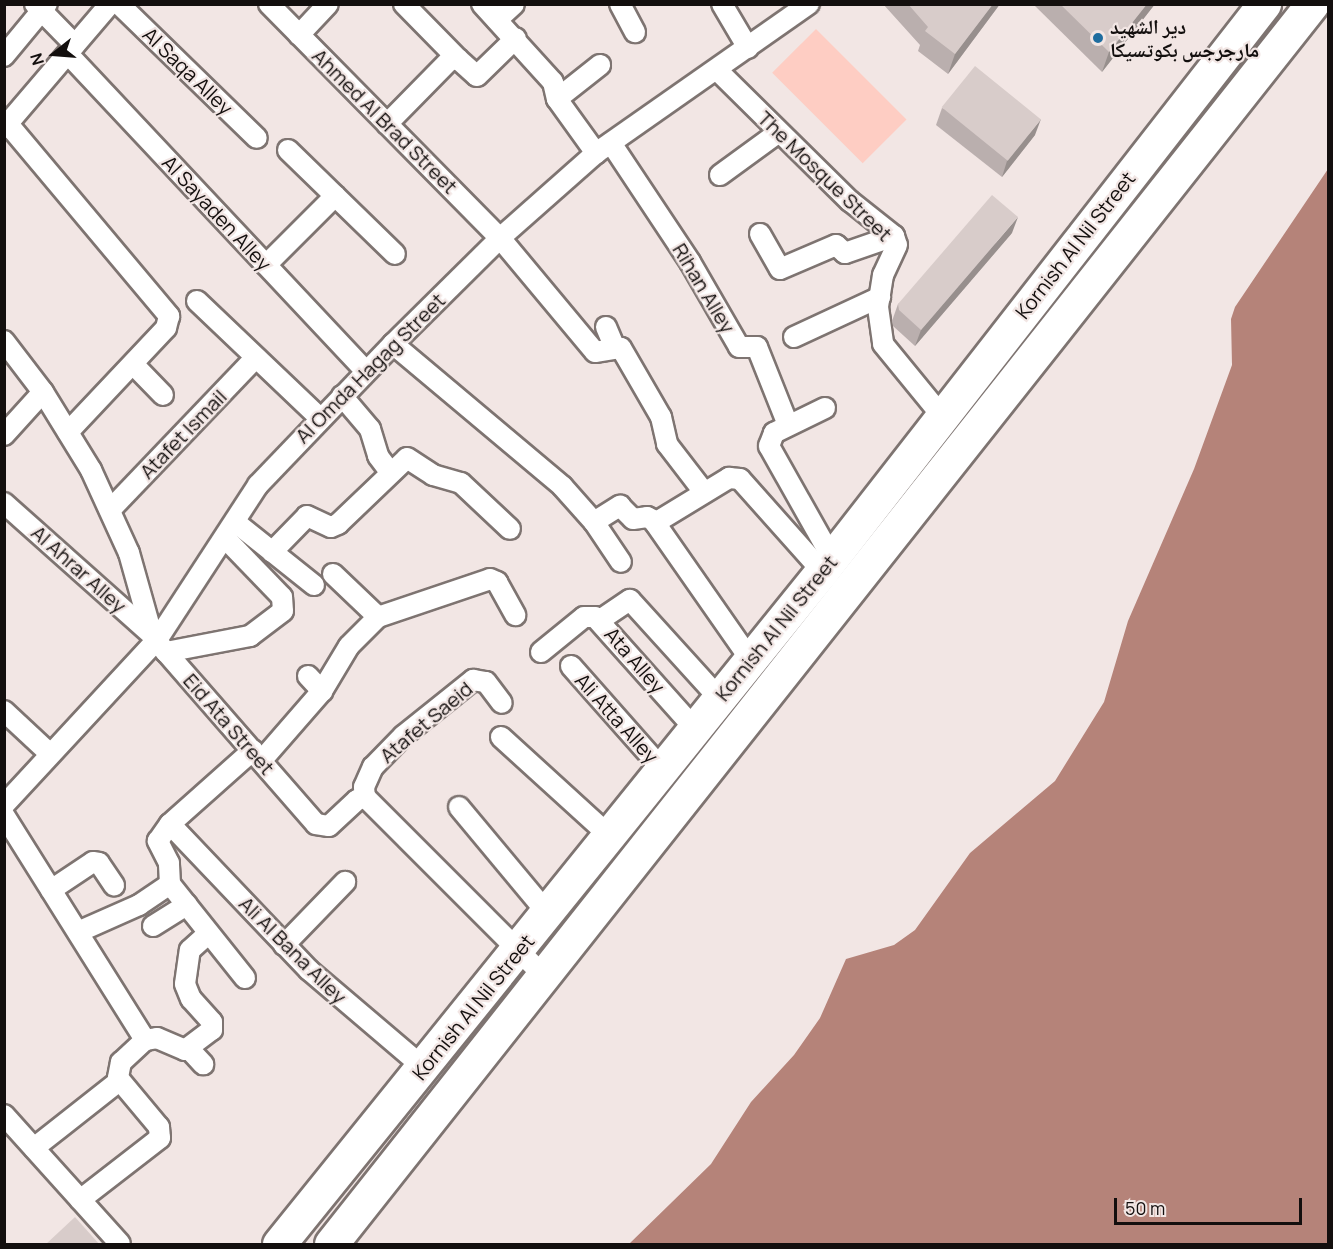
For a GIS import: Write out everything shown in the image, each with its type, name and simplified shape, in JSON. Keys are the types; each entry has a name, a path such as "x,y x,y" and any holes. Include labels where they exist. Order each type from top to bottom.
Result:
{"highway":[{"name":"Kornish Al Nil Street","path":"279,1245 611,837 719,698 827,565 1264,4"},
{"name":"Kornish Al Nil Street","path":"331,1245 1312,4"}],"street":[{"path":"68,432 166,328 167,310 6,126 110,4"},
{"name":"Al Saqa Alley","path":"119,4 257,138"},
{"name":"Ahmed Al Brad Street","path":"269,4 500,238 594,352 615,348"},
{"path":"299,35 328,4"},
{"path":"404,4 477,76 516,38"},
{"path":"482,4 516,38 554,82 557,99 604,148"},
{"path":"497,20 514,4"},
{"path":"620,4 635,32"},
{"path":"722,4 748,48"},
{"name":"Al Omda Hagag Street","path":"4,805 50,753 159,642 258,485 393,344 500,238 604,148 809,4"},
{"path":"4,56 41,7"},
{"name":"Al Sayaden Alley","path":"41,7 72,50 266,265 366,371"},
{"path":"387,124 448,62 458,59"},
{"path":"557,99 600,65"},
{"name":"The Mosque Street","path":"717,70 850,201 894,236 897,245 883,275 880,297 884,344 942,416"},
{"path":"720,175 779,132"},
{"name":"Rihan Alley","path":"604,148 690,262 739,347 757,347 788,425"},
{"path":"288,150 395,254"},
{"path":"266,265 335,196"},
{"path":"759,234 780,269 836,245 845,253 894,236"},
{"path":"794,337 880,297"},
{"path":"197,301 320,418"},
{"path":"606,327 615,348 621,348 661,417 667,444 704,492"},
{"name":"Eid Ata Street","path":"4,341 43,392 68,432 110,510 129,553 159,642 321,827 330,826 357,800 365,798"},
{"path":"393,344 562,486 594,522 621,562"},
{"name":"Atafet Ismail","path":"110,510 256,357"},
{"path":"133,364 163,395"},
{"path":"4,435 43,392"},
{"path":"342,396 365,421 378,456 391,473"},
{"path":"825,408 774,433 769,446 827,565"},
{"path":"272,552 307,516 331,527 338,524 391,473 411,459 433,475 461,483 510,529"},
{"path":"655,524 729,478 745,482 827,565"},
{"name":"Al Ahrar Alley","path":"4,503 159,642"},
{"path":"594,522 621,506 633,519 649,517 750,659"},
{"path":"230,530 272,552 314,585"},
{"path":"159,642 249,636 283,611 282,597 230,530"},
{"path":"333,574 378,617"},
{"path":"244,978 170,884 169,863 158,842 170,824 258,755 322,691 349,646 378,617 410,603 461,592 490,579 497,582 515,615"},
{"path":"600,620 630,600 719,698"},
{"name":"Ata Alley","path":"541,652 584,617 589,615 600,620 695,729"},
{"name":"Ali Atta Alley","path":"571,666 662,770"},
{"path":"308,676 322,691"},
{"name":"Atafet Saeid","path":"365,798 364,787 373,767 403,736 474,680 486,682 502,703"},
{"path":"4,711 50,753"},
{"path":"501,737 611,837"},
{"path":"365,798 545,977"},
{"path":"459,807 548,914"},
{"path":"4,815 145,1040"},
{"name":"Ali Al Bana Alley","path":"170,824 284,945 356,1013 424,1068"},
{"path":"51,890 93,862 99,863 114,885"},
{"path":"284,945 345,882"},
{"path":"78,932 139,904 170,884"},
{"path":"153,926 187,905"},
{"path":"189,1049 213,1026 188,994 186,984 190,950 209,933"},
{"path":"34,1148 119,1081 121,1062 145,1040 153,1037 189,1049 203,1064"},
{"path":"80,1200 161,1134 159,1127 119,1081"},
{"path":"4,1115 120,1245"}],"shaded area":[{"path":"816,29 907,120 863,163 772,73"},
{"path":"1328,169 1328,1244 629,1244 711,1164 751,1102 794,1055 820,1018 846,959 894,945 915,930 970,853 1055,781 1104,702 1128,621 1194,469 1232,365 1231,319 1235,307"}],"building":[{"path":"908,4 993,4 955,54 925,31 928,27"},
{"path":"1060,4 1147,4 1109,52"},
{"path":"975,66 1041,119 1008,161 942,107"},
{"path":"992,195 1018,217 921,330 899,310 898,304"},
{"path":"75,1217 100,1245 45,1245"}],"place":[{"name":"دير الشهيد مارجرجس بكوتسيكا","path":"1098,38"}]}
